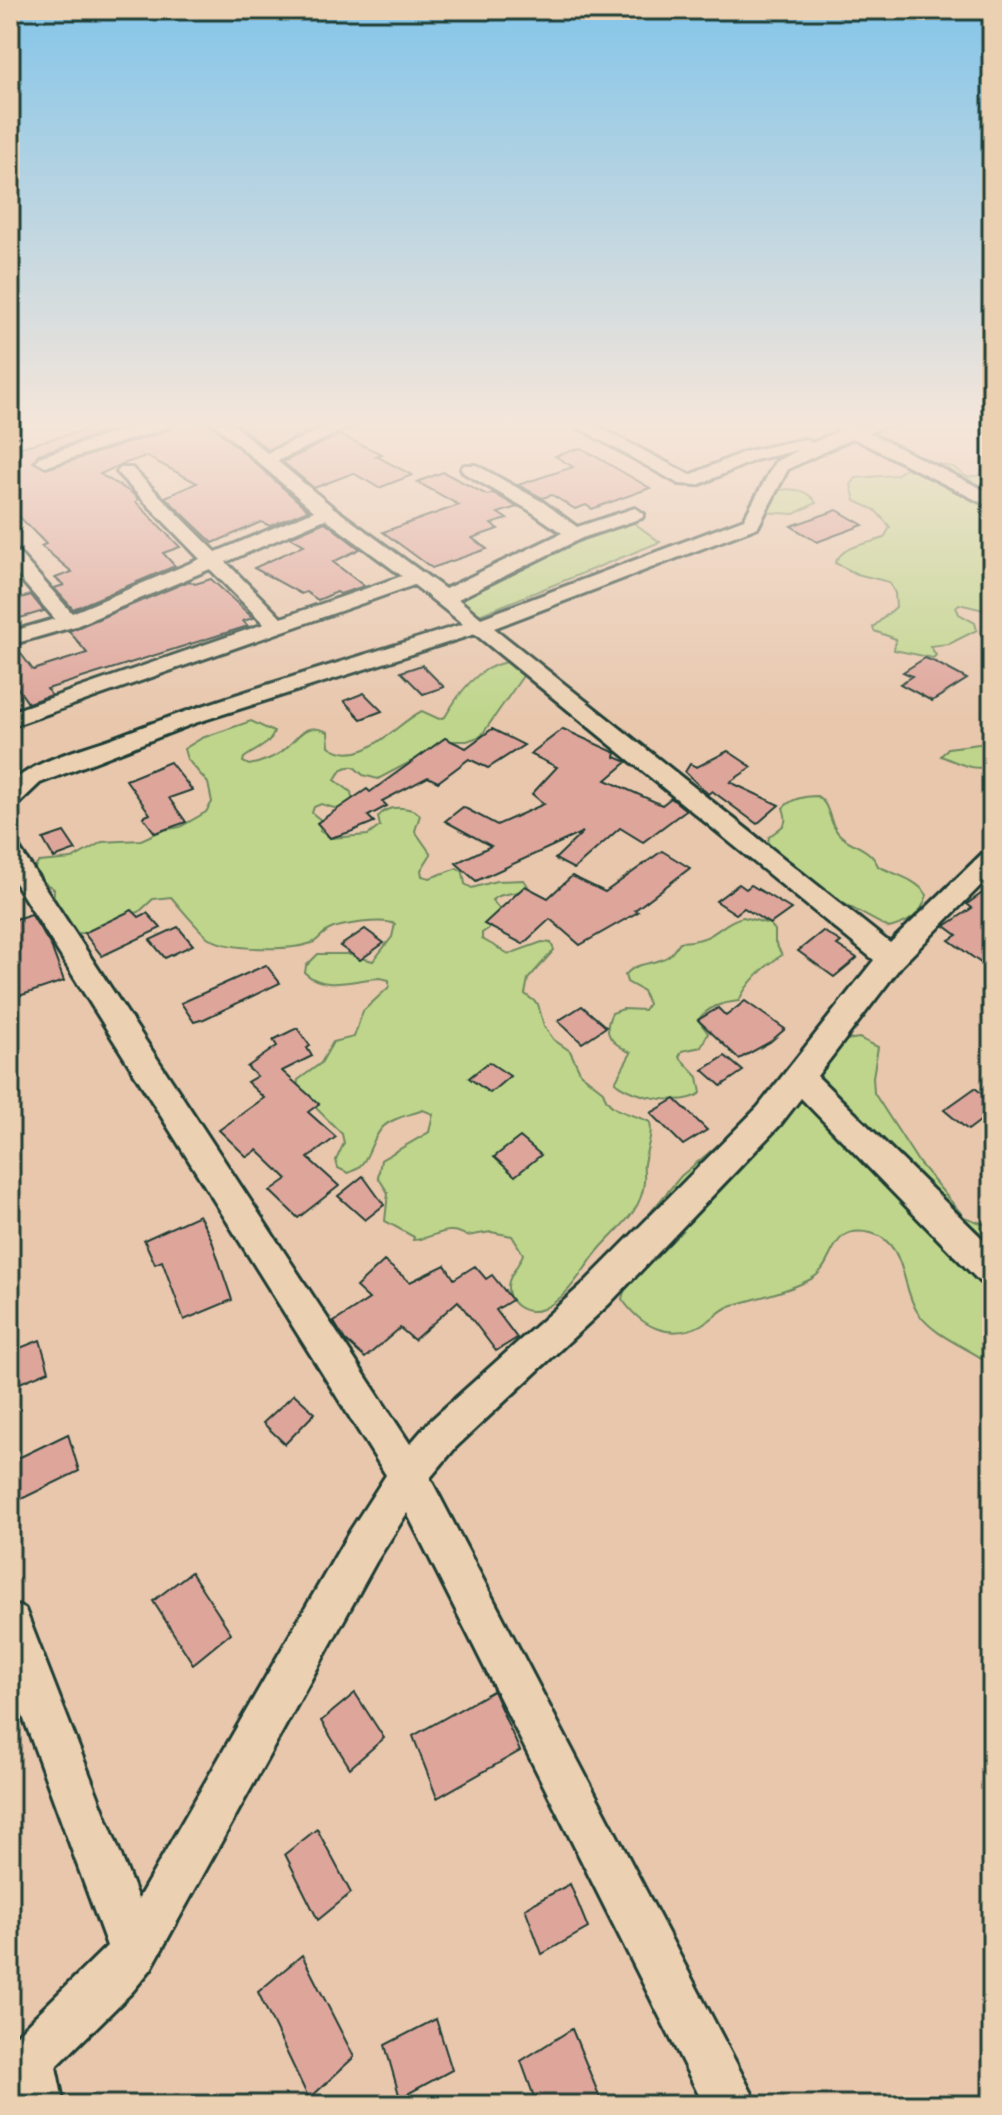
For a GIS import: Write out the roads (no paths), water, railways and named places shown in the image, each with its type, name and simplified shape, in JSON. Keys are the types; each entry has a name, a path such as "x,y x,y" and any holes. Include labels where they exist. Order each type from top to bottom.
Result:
{"street":[{"path":"175,522 278,627"},
{"path":"10,639 69,622 305,522"},
{"path":"340,522 444,598 476,627 891,959"},
{"path":"558,522 575,534"},
{"path":"444,598 575,534 612,522"},
{"path":"10,798 31,778 158,729 476,627 752,522"},
{"path":"10,555 69,622"},
{"path":"10,720 416,578"},
{"path":"10,854 408,1475 732,2105"},
{"path":"26,2080 134,1952 362,1548 408,1475 443,1434 597,1293 761,1125 891,959 992,859"},
{"path":"799,1077 992,1271"},
{"path":"10,1624 134,1952"}]}
